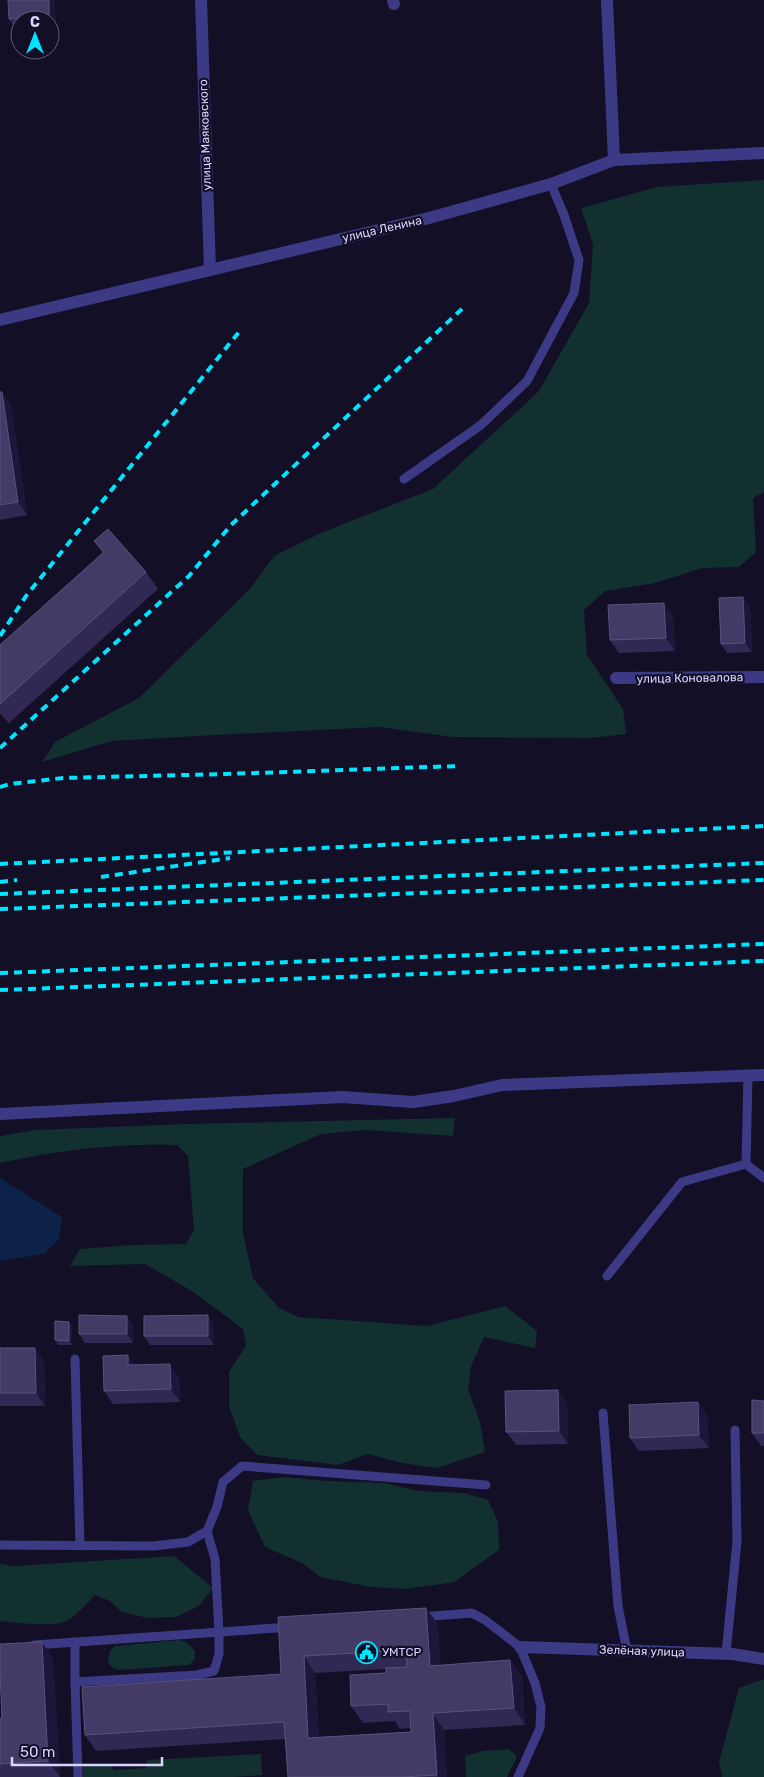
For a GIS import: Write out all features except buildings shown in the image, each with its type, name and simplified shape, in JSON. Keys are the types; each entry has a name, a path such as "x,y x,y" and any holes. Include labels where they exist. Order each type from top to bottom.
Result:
{"street":[{"name":"улица Маяковского","path":"200,0 210,270"},
{"path":"607,0 614,160"},
{"name":"улица Ленина","path":"0,320 429,218 551,184 614,160 764,153"},
{"name":"улица Коновалова","path":"616,678 764,677"},
{"path":"0,1114 342,1097 413,1102 454,1096 502,1085 764,1075"},
{"name":"Зелёная улица","path":"520,1647 726,1654 764,1659"}],"lane":[{"path":"404,479 481,425 526,381 574,293 579,260 551,184"},
{"path":"746,1164 748,1075"},
{"path":"746,1164 764,1178"},
{"path":"607,1276 682,1182 746,1164"},
{"path":"75,1359 80,1546"},
{"path":"603,1413 618,1606 627,1650"},
{"path":"726,1654 737,1541 735,1430"},
{"path":"0,1545 154,1546 188,1542 207,1531 217,1507 223,1482 242,1466 486,1485"},
{"path":"75,1682 197,1675 214,1671 219,1654 219,1632 215,1559 207,1531"},
{"path":"414,1618 472,1613 485,1620 520,1647 535,1683 541,1707 540,1728 518,1777"},
{"path":"29,1646 297,1626"},
{"path":"75,1642 78,1777"}],"green space":[{"path":"764,180 764,492 753,498 756,552 739,567 702,568 655,583 605,591 584,610 587,655 623,709 626,734 591,738 453,737 379,727 112,741 42,762 55,742 139,698 249,590 274,556 323,532 433,489 539,391 589,303 593,244 581,208 657,187"},
{"path":"455,1118 453,1136 366,1130 321,1134 243,1169 243,1233 253,1278 279,1308 299,1317 427,1326 505,1306 537,1331 535,1348 484,1337 471,1367 468,1389 480,1422 485,1452 437,1468 402,1463 368,1454 338,1465 257,1455 240,1437 229,1406 229,1372 246,1346 243,1329 195,1293 145,1264 70,1266 80,1249 131,1245 186,1244 194,1230 188,1156 177,1145 132,1145 88,1148 0,1163 0,1136 36,1130 187,1124"},
{"path":"283,1477 385,1483 419,1491 464,1493 488,1500 498,1522 499,1550 454,1582 407,1589 371,1587 320,1577 304,1564 265,1547 248,1510 253,1481"},
{"path":"174,1556 213,1588 199,1606 176,1617 148,1618 122,1612 110,1601 95,1595 74,1616 61,1623 34,1624 0,1621 0,1564 14,1566"},
{"path":"179,1640 186,1642 195,1651 194,1660 188,1665 119,1670 113,1668 108,1663 110,1651 115,1646"},
{"path":"764,1679 764,1777 722,1777 719,1762 739,1688"},
{"path":"509,1749 516,1755 516,1759 507,1777 466,1777 465,1756 483,1751"},
{"path":"261,1754 262,1775 234,1777 83,1777 83,1765 110,1765 114,1770 146,1768 147,1760"}],"water":[{"path":"0,1178 62,1217 59,1239 44,1254 0,1261"}],"railway":[{"path":"0,748 189,576 231,525 464,307"},
{"path":"0,636 26,596 239,332"},
{"path":"0,787 10,784 63,778 459,766"},
{"path":"0,864 764,826"},
{"path":"101,877 230,858"},
{"path":"0,894 764,863"},
{"path":"0,882 17,880"},
{"path":"0,909 764,880"},
{"path":"0,973 764,944"},
{"path":"0,990 764,961"}],"place":[{"name":"УМТСР","path":"366,1652"}]}
